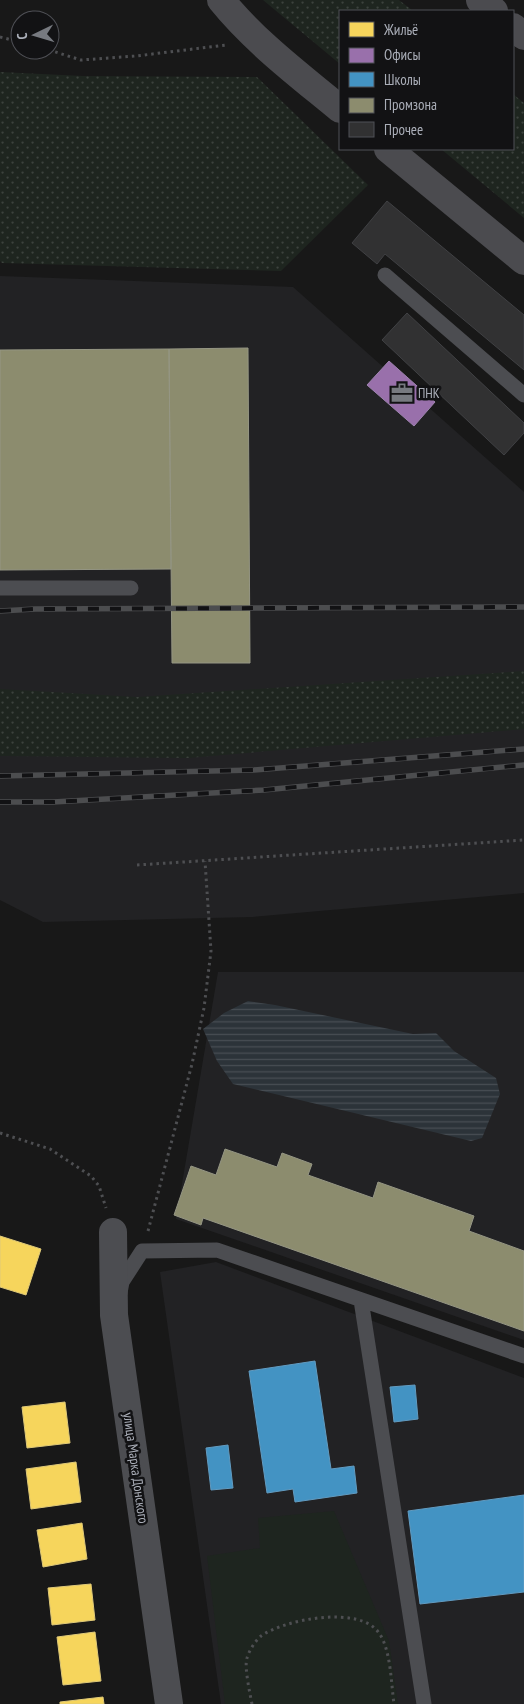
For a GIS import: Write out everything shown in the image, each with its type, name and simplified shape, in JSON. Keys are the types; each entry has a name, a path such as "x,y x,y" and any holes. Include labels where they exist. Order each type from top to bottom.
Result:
{"main road":[{"path":"221,0 264,44 339,108"},
{"path":"480,0 493,10"},
{"path":"514,28 524,36"},
{"path":"389,150 524,261"}],"street":[{"name":"улица Марка Донского","path":"113,1232 114,1315 169,1704"}],"lane":[{"path":"385,275 524,395"},
{"path":"0,588 131,588"},
{"path":"114,1315 122,1282 142,1251 217,1250 524,1356"},
{"path":"361,1300 424,1704"}],"path":[{"path":"60,53 81,60 136,56 221,45 264,44"},
{"path":"137,866 524,840"},
{"path":"142,1251 192,1064 204,1008 211,951 205,861"},
{"path":"0,1134 50,1148 91,1176 99,1186 113,1232"},
{"path":"252,1704 246,1660 253,1645 260,1637 284,1625 328,1618 358,1619 374,1626 386,1648 394,1704"}],"shaded area":[{"path":"263,0 399,0 412,10 339,10 339,63"},
{"path":"0,72 83,76 257,77 368,185 281,271 2,263 0,261"},
{"path":"514,95 524,103 524,218 442,150 514,150"},
{"path":"0,276 293,287 524,492 524,893 252,917 43,922 0,900"},
{"path":"524,671 524,729 188,758 0,756 0,689 137,697"},
{"path":"218,972 524,972 524,1340 176,1219"},
{"path":"248,1001 413,1034 436,1033 454,1051 496,1078 500,1094 482,1138 471,1141 233,1084 217,1061 203,1029 224,1013"},
{"path":"216,1262 524,1378 524,1704 221,1704 160,1272"},
{"path":"334,1511 389,1641 398,1704 225,1704 207,1556 260,1548 258,1518"}],"building: Жильё":[{"path":"0,1236 41,1249 26,1295 0,1287"},
{"path":"65,1402 70,1443 27,1448 22,1407"},
{"path":"76,1462 81,1502 31,1509 26,1469"},
{"path":"82,1523 87,1559 43,1567 37,1530"},
{"path":"91,1584 95,1620 52,1625 48,1588"},
{"path":"95,1632 101,1681 63,1685 57,1637"},
{"path":"103,1697 104,1704 60,1704 60,1702"}],"building: Офисы":[{"path":"389,361 435,402 414,426 367,385"}],"building: Школы":[{"path":"315,1361 331,1469 354,1466 357,1493 295,1502 293,1489 267,1493 249,1371"},
{"path":"415,1385 418,1419 394,1422 390,1387"},
{"path":"228,1445 233,1488 211,1490 206,1448"},
{"path":"524,1495 524,1592 420,1604 408,1511"}],"building: Промзона":[{"path":"248,348 250,663 172,663 169,349"},
{"path":"169,349 171,569 0,570 0,350"},
{"path":"225,1149 277,1167 282,1153 312,1164 308,1175 373,1198 378,1182 474,1216 469,1231 524,1251 524,1331 203,1218 201,1225 174,1215 191,1166 216,1175"}],"building: Прочее":[{"path":"387,201 524,315 524,370 385,254 377,264 352,243"},
{"path":"407,313 524,423 524,433 504,455 382,340"}],"railway":[{"path":"0,611 35,609 524,607"},
{"path":"0,776 254,770 524,749"},
{"path":"0,802 53,802 264,790 524,765"}],"place":[{"name":"ПНК","path":"402,393"}]}
